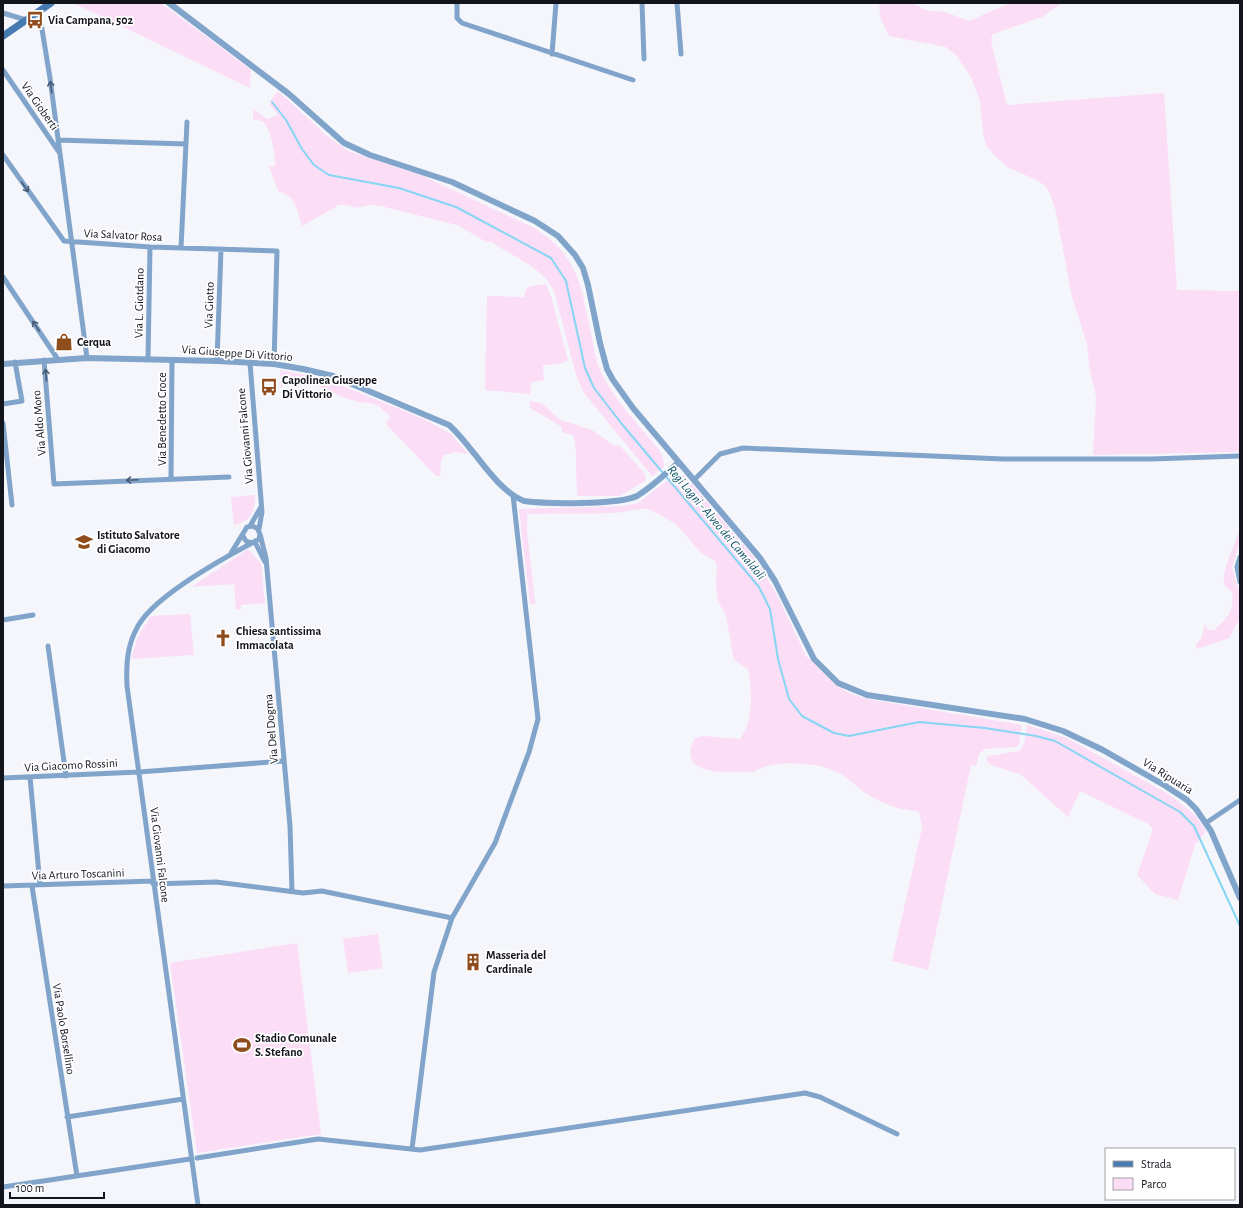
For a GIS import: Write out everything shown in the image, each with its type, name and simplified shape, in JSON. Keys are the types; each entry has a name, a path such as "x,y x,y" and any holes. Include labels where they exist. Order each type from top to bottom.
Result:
{"main road":[{"path":"3,36 51,3"}],"street":[{"name":"Via Ripuaria","path":"169,3 289,94 344,143 370,155 452,182 535,221 558,236 575,255 582,268 588,285 602,353 613,380 633,408 678,463 695,479 760,558 775,581 814,659 838,683 867,695 998,714 1036,722 1103,750 1187,800 1206,823 1240,898"},
{"path":"457,3 457,18 462,22 552,54 633,80"},
{"path":"552,54 556,3"},
{"path":"642,3 644,59"},
{"path":"677,3 681,54"},
{"name":"Via Salvator Rosa","path":"41,10 72,243 277,251 274,364"},
{"path":"4,13 26,20"},
{"name":"Via Gioberti","path":"3,70 60,153"},
{"path":"181,248 187,122"},
{"path":"58,140 186,144"},
{"path":"3,155 60,239 72,243 87,358"},
{"name":"Via L. Giotdano","path":"148,359 150,247"},
{"name":"Via Giotto","path":"217,361 221,249"},
{"path":"3,277 57,358"},
{"name":"Via Giuseppe Di Vittorio","path":"3,364 57,358 87,358 217,361 274,364 303,368 333,376 441,420 458,433 503,487 524,501 621,501 637,496 678,463"},
{"name":"Via Aldo Moro","path":"44,360 54,484"},
{"name":"Via Benedetto Croce","path":"171,478 172,360"},
{"path":"3,404 22,401 15,362"},
{"name":"Via Giovanni Falcone","path":"250,363 262,519 259,532"},
{"path":"3,424 12,504"},
{"path":"695,479 720,454 743,448 1003,459 1151,459 1240,456"},
{"name":"Via Benedetto Croce","path":"54,484 171,478 229,477"},
{"path":"412,1149 434,972 452,918 495,843 529,752 538,719 513,495"},
{"path":"261,507 250,526 244,531 244,536 246,541 253,543 266,565"},
{"path":"250,526 259,532 259,539 253,543"},
{"name":"Via Del Dogma","path":"259,532 264,546 290,826 292,891"},
{"name":"Via Giovanni Falcone","path":"230,554 244,536"},
{"name":"Via Giovanni Falcone","path":"198,1205 190,1159 126,668 127,656 133,636 142,620 162,600 230,554 253,543"},
{"path":"1240,557 1236,567 1240,582"},
{"path":"3,620 33,616"},
{"path":"48,646 66,776"},
{"name":"Via Giacomo Rossini","path":"3,778 139,772 284,761"},
{"path":"30,777 40,885"},
{"path":"1206,823 1240,800"},
{"name":"Via Arturo Toscanini","path":"3,886 235,883 292,891 338,894 452,918"},
{"name":"Via Paolo Borsellino","path":"32,886 77,1176"},
{"path":"197,1158 318,1139 420,1150 805,1093 820,1097 898,1134"},
{"path":"67,1117 183,1099"},
{"path":"3,1187 190,1159"}],"green space":[{"path":"73,3 161,3 251,70 250,88"},
{"path":"879,3 913,3 925,10 945,12 969,21 1010,3 1062,3 1042,17 993,34 991,39 992,46 1007,105 1164,93 1177,290 1240,291 1240,452 1093,455 1096,397 1090,371 1087,344 1072,297 1056,212 1049,191 1043,184 1007,167 986,145 983,133 980,101 971,77 956,55 946,47 889,36 880,17"},
{"path":"278,91 326,135 348,151 423,176 536,229 551,240 571,264 577,276 599,368 619,401 660,451 663,457 664,467 652,476 584,393 576,375 554,291 542,275 526,263 490,241 488,243 457,225 381,206 372,205 355,208 348,205 339,205 302,226 295,204 289,196 278,191 269,166 275,167 275,162 274,150 268,129 262,121 253,119 253,108 267,119 278,115 270,105 271,100"},
{"path":"546,284 551,296 568,360 560,364 543,365 544,380 531,382 530,394 485,390 487,296 524,297 526,289 530,286"},
{"path":"280,370 323,378 424,419 451,434 468,454 454,452 443,456 440,476 436,476 387,425 386,423 391,417 379,406 372,403 359,402 322,388 303,383 294,382 284,384 281,389"},
{"path":"530,401 541,403 561,420 592,430 613,445 620,446 644,473 646,477 645,481 620,496 578,496 576,480 576,450 573,435 562,432 562,427 530,408"},
{"path":"684,475 757,561 777,595 806,656 835,685 851,694 868,699 1022,725 1019,745 1016,747 985,749 979,754 976,766 971,765 928,970 892,961 922,828 919,812 898,808 882,802 870,796 840,774 827,768 794,763 772,765 754,772 720,772 708,770 698,766 692,760 690,751 695,738 703,736 740,739 748,724 751,696 748,669 734,660 726,616 718,601 716,583 717,567 715,561 701,553 676,524 649,509 615,513 527,514 527,530 535,605 530,604 519,509 623,506 638,503 673,476"},
{"path":"255,495 251,515 240,524 234,525 231,497"},
{"path":"1240,529 1240,542 1232,567 1240,594 1240,622 1237,623 1229,638 1197,649 1195,645 1201,639 1205,624 1208,630 1214,630 1226,618 1231,609 1232,592 1225,586 1224,578 1227,564"},
{"path":"248,549 261,563 265,603 241,605 241,609 236,610 234,584 191,587"},
{"path":"190,614 194,655 131,659 138,636 151,616"},
{"path":"1027,725 1067,738 1170,795 1195,815 1206,831 1195,845 1178,900 1155,894 1137,875 1153,829 1148,824 1080,791 1068,817 1020,774 991,765 986,760 988,756 1020,751 1024,744"},
{"path":"378,934 383,968 348,973 343,939"},
{"name":"Stadio Comunale S. Stefano","path":"297,943 321,1134 197,1153 170,963"}],"waterway":[{"name":"Regi Lagni - Alveo dei Camaldoli","path":"272,102 286,120 302,149 314,165 329,175 399,188 456,207 551,258 566,281 585,368 594,388 621,423 759,587 770,609 778,659 789,699 802,716 834,733 849,736 919,722 985,728 1036,736 1055,741 1180,812 1194,826 1240,926"}],"place":[{"name":"Via Campana, 502","path":"35,20"},
{"name":"Cerqua","path":"64,342"},
{"name":"Capolinea Giuseppe Di Vittorio","path":"269,387"},
{"name":"Istituto Salvatore di Giacomo","path":"84,542"},
{"name":"Chiesa santissima Immacolata","path":"223,638"},
{"name":"Masseria del Cardinale","path":"473,962"},
{"name":"Stadio Comunale S. Stefano","path":"242,1045"}]}
